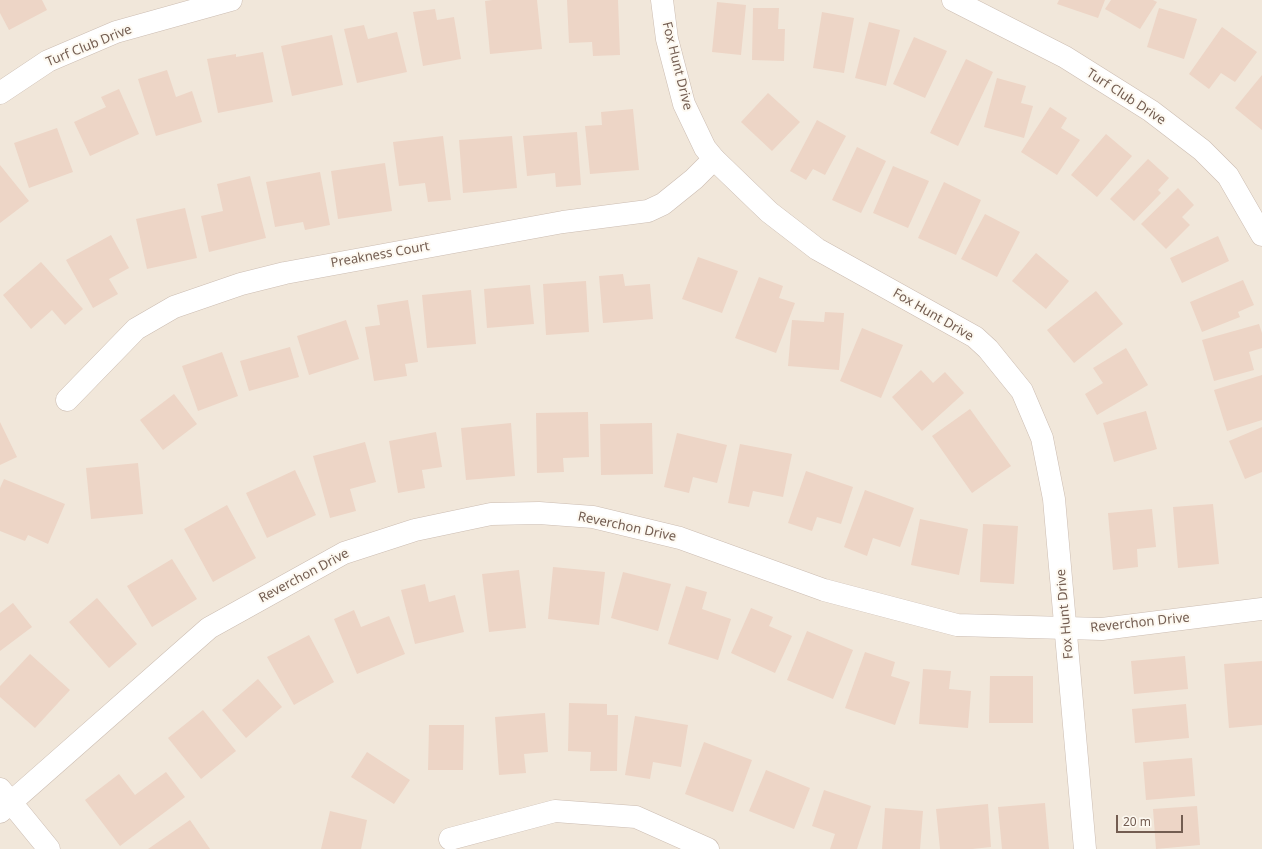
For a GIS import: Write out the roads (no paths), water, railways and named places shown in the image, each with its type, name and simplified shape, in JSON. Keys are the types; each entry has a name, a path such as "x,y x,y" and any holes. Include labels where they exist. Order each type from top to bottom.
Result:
{"street":[{"name":"Turf Club Drive","path":"0,93 48,61 116,32 231,0"},
{"name":"Fox Hunt Drive","path":"662,0 667,39 684,104 705,148 714,159 769,212 817,249 975,338 988,349 1022,391 1042,438 1054,499 1085,849"},
{"name":"Turf Club Drive","path":"953,0 1065,57 1151,111 1196,145 1228,176 1262,235"},
{"name":"Preakness Court","path":"67,400 136,329 174,307 241,284 285,273 563,222 648,211 663,204 694,179 714,159"},
{"name":"Reverchon Drive","path":"4,802 209,628 344,553 415,530 491,514 539,513 593,517 680,538 824,590 957,625 1102,629 1262,608"},
{"path":"4,802 49,849"},
{"path":"450,839 555,811 636,817 708,849"}]}
